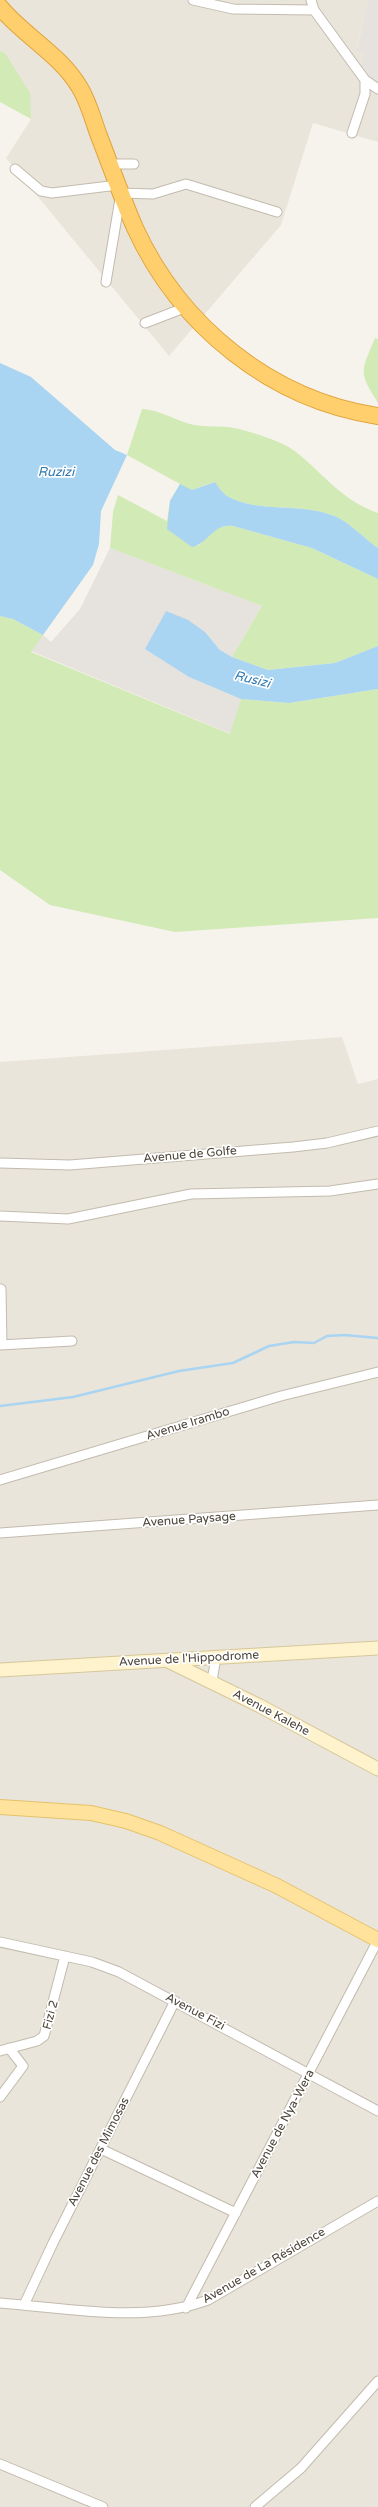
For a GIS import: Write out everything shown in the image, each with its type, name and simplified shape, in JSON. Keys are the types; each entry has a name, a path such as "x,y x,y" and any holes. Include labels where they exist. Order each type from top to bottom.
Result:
{"highway":[{"path":"0,7 59,61 73,77 85,97 119,189 136,229 159,272 184,308 223,345 258,371 286,387 327,403 360,413 378,416"}],"main road":[{"path":"0,1807 91,1813 126,1821 153,1831 277,1886 378,1940"}],"street":[{"path":"193,0 232,9 314,10"},
{"path":"311,0 314,10 365,80 378,89"},
{"path":"352,133 365,94 365,80"},
{"path":"110,164 134,164"},
{"path":"15,169 41,191 52,193 119,189 153,194 186,184 277,212"},
{"path":"106,282 119,189"},
{"path":"145,323 184,308"},
{"name":"Avenue de Golfe","path":"0,1163 32,1165 88,1164 293,1147 327,1143 378,1131"},
{"path":"0,1216 68,1219 191,1194 330,1191 378,1184"},
{"path":"1,1289 1,1345 72,1341"},
{"name":"Avenue Irambo","path":"0,1480 281,1396 378,1372"},
{"name":"Avenue Paysage","path":"0,1533 378,1505"},
{"name":"Avenue de l'Hippodrome","path":"0,1670 164,1659 378,1648"},
{"path":"212,1681 216,1657"},
{"name":"Avenue Kalehe","path":"164,1659 212,1681 378,1769"},
{"name":"Avenue de Nya-Wera","path":"186,2308 378,1940"},
{"name":"Avenue Fizi","path":"0,1942 65,1956 119,1972 378,2111"},
{"name":"Fizi 2","path":"4,2049 37,2041 44,2036 65,1956"},
{"name":"Avenue des Mimosas","path":"24,2305 53,2243 175,2001"},
{"name":"Fizi 2","path":"0,2097 23,2066 4,2049"},
{"path":"101,2149 236,2213"},
{"name":"Avenue de La Résidence","path":"0,2303 126,2312 186,2308 208,2300 378,2201"},
{"path":"255,2507 301,2468 378,2381"},
{"path":"0,2464 103,2507"}],"shaded area":[{"path":"0,0 368,0 357,49 365,54 378,85 378,142 313,123 281,225 169,356 6,158 31,119 5,53 0,51"},
{"path":"368,0 378,0 378,85 359,73 365,54 357,50"},
{"path":"110,548 262,606 232,657 220,650 205,632 166,611 146,649 189,677 241,699 231,734 31,651 43,635 51,642 80,609"},
{"path":"147,656 170,667 166,674 143,663"},
{"path":"342,1037 358,1084 378,1079 378,2507 0,2507 0,1062"}],"green space":[{"path":"0,51 5,53 30,93 31,119 0,102"},
{"path":"375,338 378,339 378,403 367,384 364,371 367,358"},
{"path":"142,409 156,411 194,425 228,427 244,430 282,444 296,452 343,494 365,508 378,513 378,548 351,526 334,516 307,510 252,505 225,495 214,482 192,490 198,546 214,531 222,527 233,526 312,548 378,579 378,646 335,663 268,670 232,657 262,606 110,548 113,512 118,495 167,521 170,501 180,484 127,455"},
{"path":"0,616 13,619 43,635 31,652 230,734 241,699 289,703 378,689 378,918 175,932 50,905 0,870"}],"water":[{"name":"Ruzizi","path":"0,363 31,377 115,450 127,455 101,511 99,544 93,565 43,635 13,619 0,616"},
{"path":"215,482 225,495 252,505 321,512 339,518 378,548 378,579 312,548 233,526 221,527 203,542 192,547 167,529 170,501 180,484 192,490"},
{"name":"Rusizi","path":"166,611 188,620 205,632 220,650 232,657 268,670 335,663 378,646 378,689 289,703 241,699 189,677 145,649"}],"waterway":[{"path":"0,1406 73,1397 179,1371 233,1363 269,1346 294,1342 314,1343 327,1336 344,1335 378,1338"}]}
